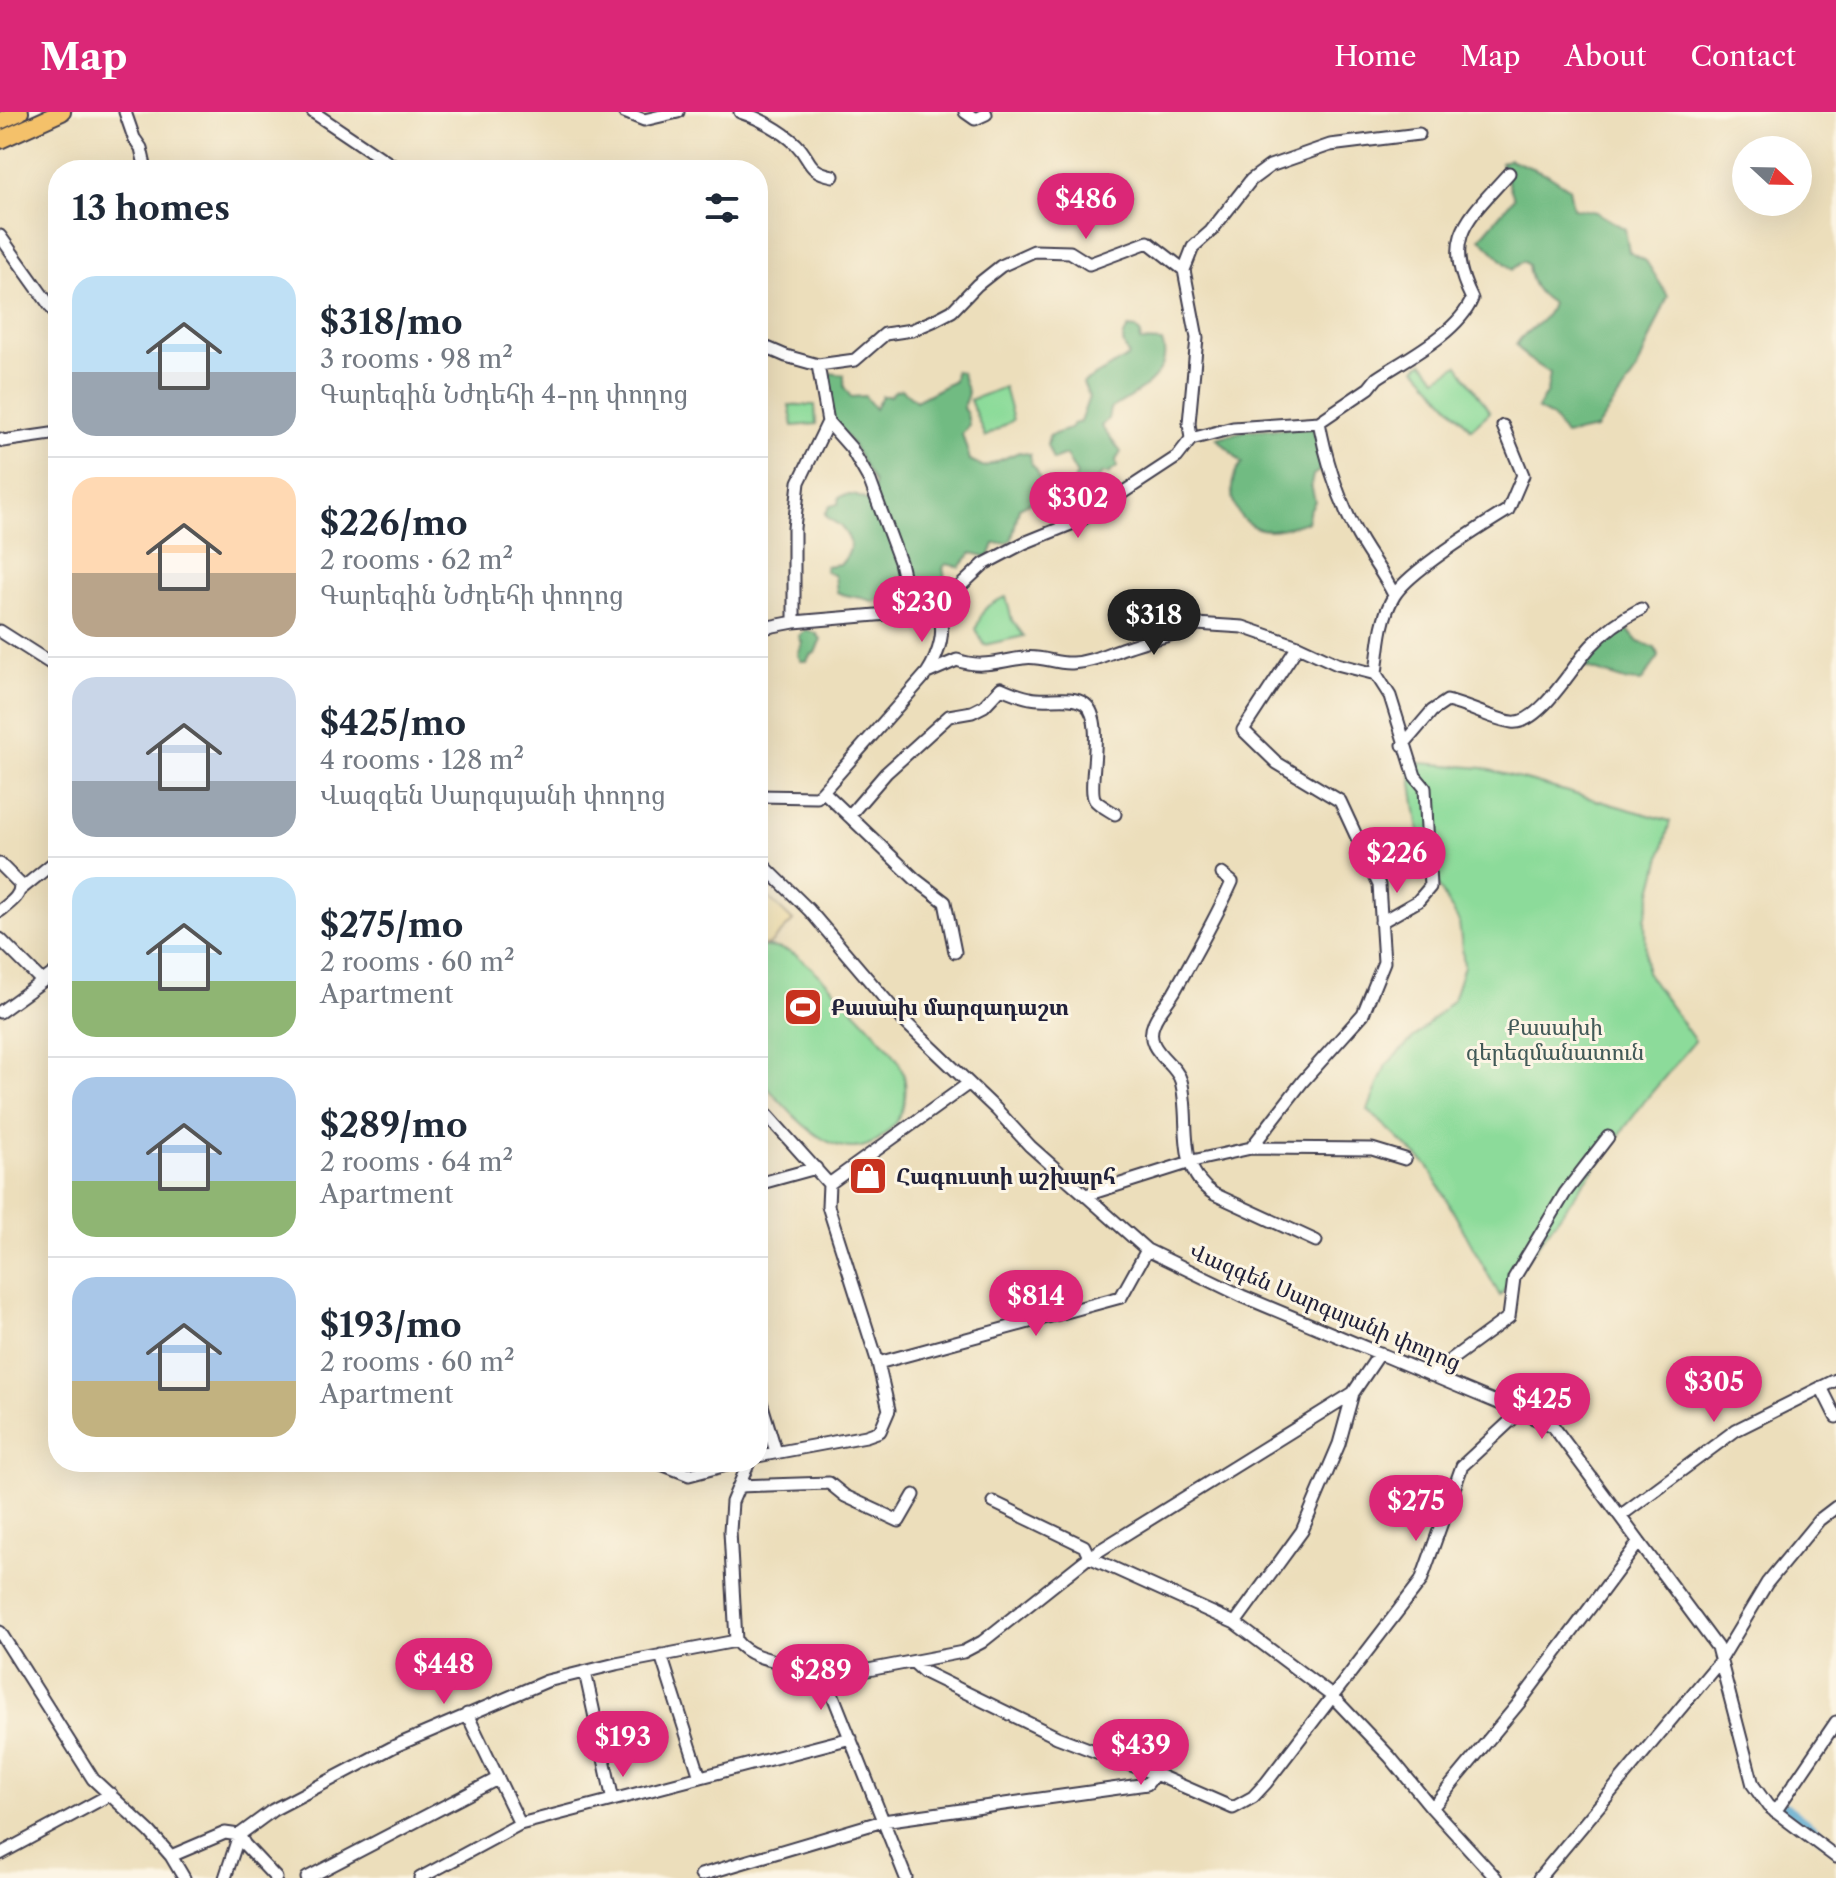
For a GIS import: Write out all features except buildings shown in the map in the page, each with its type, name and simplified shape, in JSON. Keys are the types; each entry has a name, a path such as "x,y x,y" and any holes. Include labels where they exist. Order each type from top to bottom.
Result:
{"highway":[{"path":"0,121 20,112"},
{"path":"0,140 62,112"}],"street":[{"path":"125,112 144,160"},
{"path":"313,112 384,160"},
{"path":"624,112 644,120 678,112"},
{"path":"740,112 775,129 797,145 813,170 833,176"},
{"path":"965,112 975,119 986,114"},
{"path":"1191,439 1189,423 1197,338 1184,270 1193,247 1211,231 1251,180 1270,166 1330,145 1419,134"},
{"path":"768,627 935,610 984,564 1024,543 1081,520 1177,457 1191,439 1233,428 1319,422 1454,325 1466,313 1472,299 1462,279 1457,258 1461,230 1509,173"},
{"path":"0,236 48,303"},
{"path":"768,348 818,365 855,360 885,334 912,330 952,311 1001,266 1034,251 1070,252 1089,264 1148,242 1184,270"},
{"path":"818,365 828,422 851,448 870,481 900,562 907,593 918,612"},
{"path":"794,622 794,528 799,482 828,422"},
{"path":"1319,422 1327,465 1342,502 1356,534 1377,563 1394,595"},
{"path":"1381,922 1418,901 1430,887 1425,788 1415,776 1390,696 1376,674 1382,632 1394,595 1419,571 1508,510 1523,475 1503,426"},
{"path":"0,439 48,434"},
{"path":"1403,745 1432,711 1447,701 1512,722 1524,722 1552,698 1571,669 1593,644 1641,609"},
{"path":"768,796 817,797 823,791 934,662 941,633 941,622 935,610"},
{"path":"927,673 957,660 986,666 1025,657 1043,657 1068,664 1086,661 1190,630 1196,624 1243,627 1298,646 1337,664 1376,674"},
{"path":"0,631 48,662"},
{"path":"1251,1148 1303,1081 1363,1014 1384,962 1379,885 1340,801 1277,763 1243,730 1298,646"},
{"path":"849,816 886,773 949,716 972,712 984,706 1001,688 1028,698 1074,699 1091,711 1096,766 1092,796 1115,814"},
{"path":"823,791 915,879 945,902 955,952"},
{"path":"0,864 20,884 20,890"},
{"path":"0,911 48,867"},
{"name":"Վազգեն Սարգսյանի փողոց","path":"768,870 809,910 902,1019 1030,1146 1086,1195 1107,1218 1147,1250 1242,1296 1553,1426 1717,1647 1753,1785 1768,1806 1836,1857"},
{"path":"1222,874 1232,882 1172,995 1152,1025 1153,1043 1160,1056 1181,1078 1188,1163 1201,1186 1316,1241"},
{"path":"0,939 41,980"},
{"path":"0,1012 48,976"},
{"path":"829,1184 968,1084"},
{"path":"768,1116 829,1184 828,1206 878,1363 889,1410 880,1431 768,1454"},
{"path":"768,1119 772,1120"},
{"path":"1430,1375 1509,1317 1514,1278 1565,1193 1608,1137"},
{"path":"1086,1195 1188,1163 1251,1148 1372,1149 1405,1159"},
{"path":"768,1181 816,1168"},
{"path":"878,1363 1121,1297 1147,1250"},
{"path":"1235,1623 1302,1531 1339,1444 1353,1393 1380,1353"},
{"path":"1620,1516 1736,1430 1836,1380"},
{"path":"1821,1387 1836,1417"},
{"path":"826,1678 963,1652 982,1642 1089,1557 1353,1393"},
{"path":"913,1662 924,1672 1057,1737 1233,1808 1253,1797 1266,1783 1421,1581 1462,1466 1520,1412"},
{"path":"768,1425 776,1452"},
{"path":"745,1472 732,1502 730,1531 736,1641 743,1650 804,1666 826,1678 906,1878"},
{"path":"739,1486 829,1483 845,1496 899,1521 914,1495"},
{"path":"993,1502 1084,1546 1089,1557 1235,1623 1332,1696 1496,1878"},
{"path":"1539,1878 1720,1661 1767,1583 1819,1520 1836,1507"},
{"path":"1432,1808 1519,1703 1639,1542"},
{"path":"0,1632 93,1779 150,1832 171,1856 184,1878"},
{"path":"225,1878 239,1835 273,1810 395,1746 547,1681 736,1641"},
{"path":"661,1655 700,1777"},
{"path":"585,1672 613,1800"},
{"path":"467,1714 520,1824"},
{"path":"1775,1812 1836,1722"},
{"path":"420,1878 520,1824 851,1738"},
{"path":"701,1875 883,1821 1147,1784 1155,1774"},
{"path":"307,1878 497,1779"},
{"path":"0,1854 111,1794"},
{"path":"171,1856 225,1833 239,1835"},
{"path":"239,1835 276,1878"}],"green space":[{"path":"1509,159 1547,174 1569,188 1573,208 1596,212 1625,229 1629,252 1646,261 1668,296 1636,372 1596,429 1565,435 1552,417 1537,409 1547,392 1550,373 1527,358 1516,345 1541,321 1552,303 1535,287 1528,265 1523,261 1512,270 1480,238 1514,198 1501,163"},
{"path":"1128,328 1136,329 1141,334 1140,341 1162,342 1163,364 1150,383 1110,409 1108,419 1101,426 1121,452 1116,460 1117,467 1108,474 1102,473 1094,486 1080,494 1074,481 1077,475 1066,455 1053,460 1047,445 1049,436 1080,422 1089,397 1083,383 1129,356 1123,342"},
{"path":"1423,362 1437,378 1458,365 1490,412 1471,429 1416,368"},
{"path":"955,371 961,372 968,393 963,408 969,425 962,434 970,460 984,467 1019,452 1030,454 1043,496 1019,508 1012,539 1007,543 994,544 989,557 972,553 960,567 946,564 943,568 946,583 928,607 906,599 896,602 882,598 874,602 837,592 835,576 825,570 826,566 841,564 850,550 850,542 841,527 825,514 843,496 856,496 873,504 874,483 852,444 831,417 829,373 844,375 844,387 851,397 865,396 875,409 882,396 890,396 902,389 916,401 954,381"},
{"path":"1004,387 1013,420 985,437 970,400"},
{"path":"789,405 815,405 816,424 793,426"},
{"path":"1313,428 1324,468 1313,475 1311,485 1315,501 1307,522 1269,530 1247,523 1234,506 1232,495 1232,484 1242,463 1217,438 1248,430"},
{"path":"1006,597 1012,620 1024,636 984,645 976,629 981,616 989,605"},
{"path":"1627,629 1638,642 1655,648 1659,657 1641,682 1628,681 1578,665 1609,635 1615,637"},
{"path":"806,630 816,633 821,639 815,653 807,661 801,661 798,655 802,643 799,636"},
{"name":"Քասախի գերեզմանատուն","path":"1409,762 1483,768 1670,821 1645,919 1646,972 1695,1041 1647,1098 1500,1296 1428,1166 1368,1110 1386,1065 1453,1000 1464,966 1459,922 1423,859"},
{"name":"Քասախ մարզադաշտ","path":"768,947 794,954 848,1003 897,1059 905,1083 904,1104 891,1128 873,1143 854,1148 836,1145 818,1136 768,1088"}],"sand":[{"path":"768,897 793,921 768,945"}],"waterway":[{"path":"1785,1807 1836,1847"}],"place":[{"name":"Քասախ մարզադաշտ","path":"803,1007"},
{"name":"Հագուստի աշխարհ","path":"868,1176"}]}
